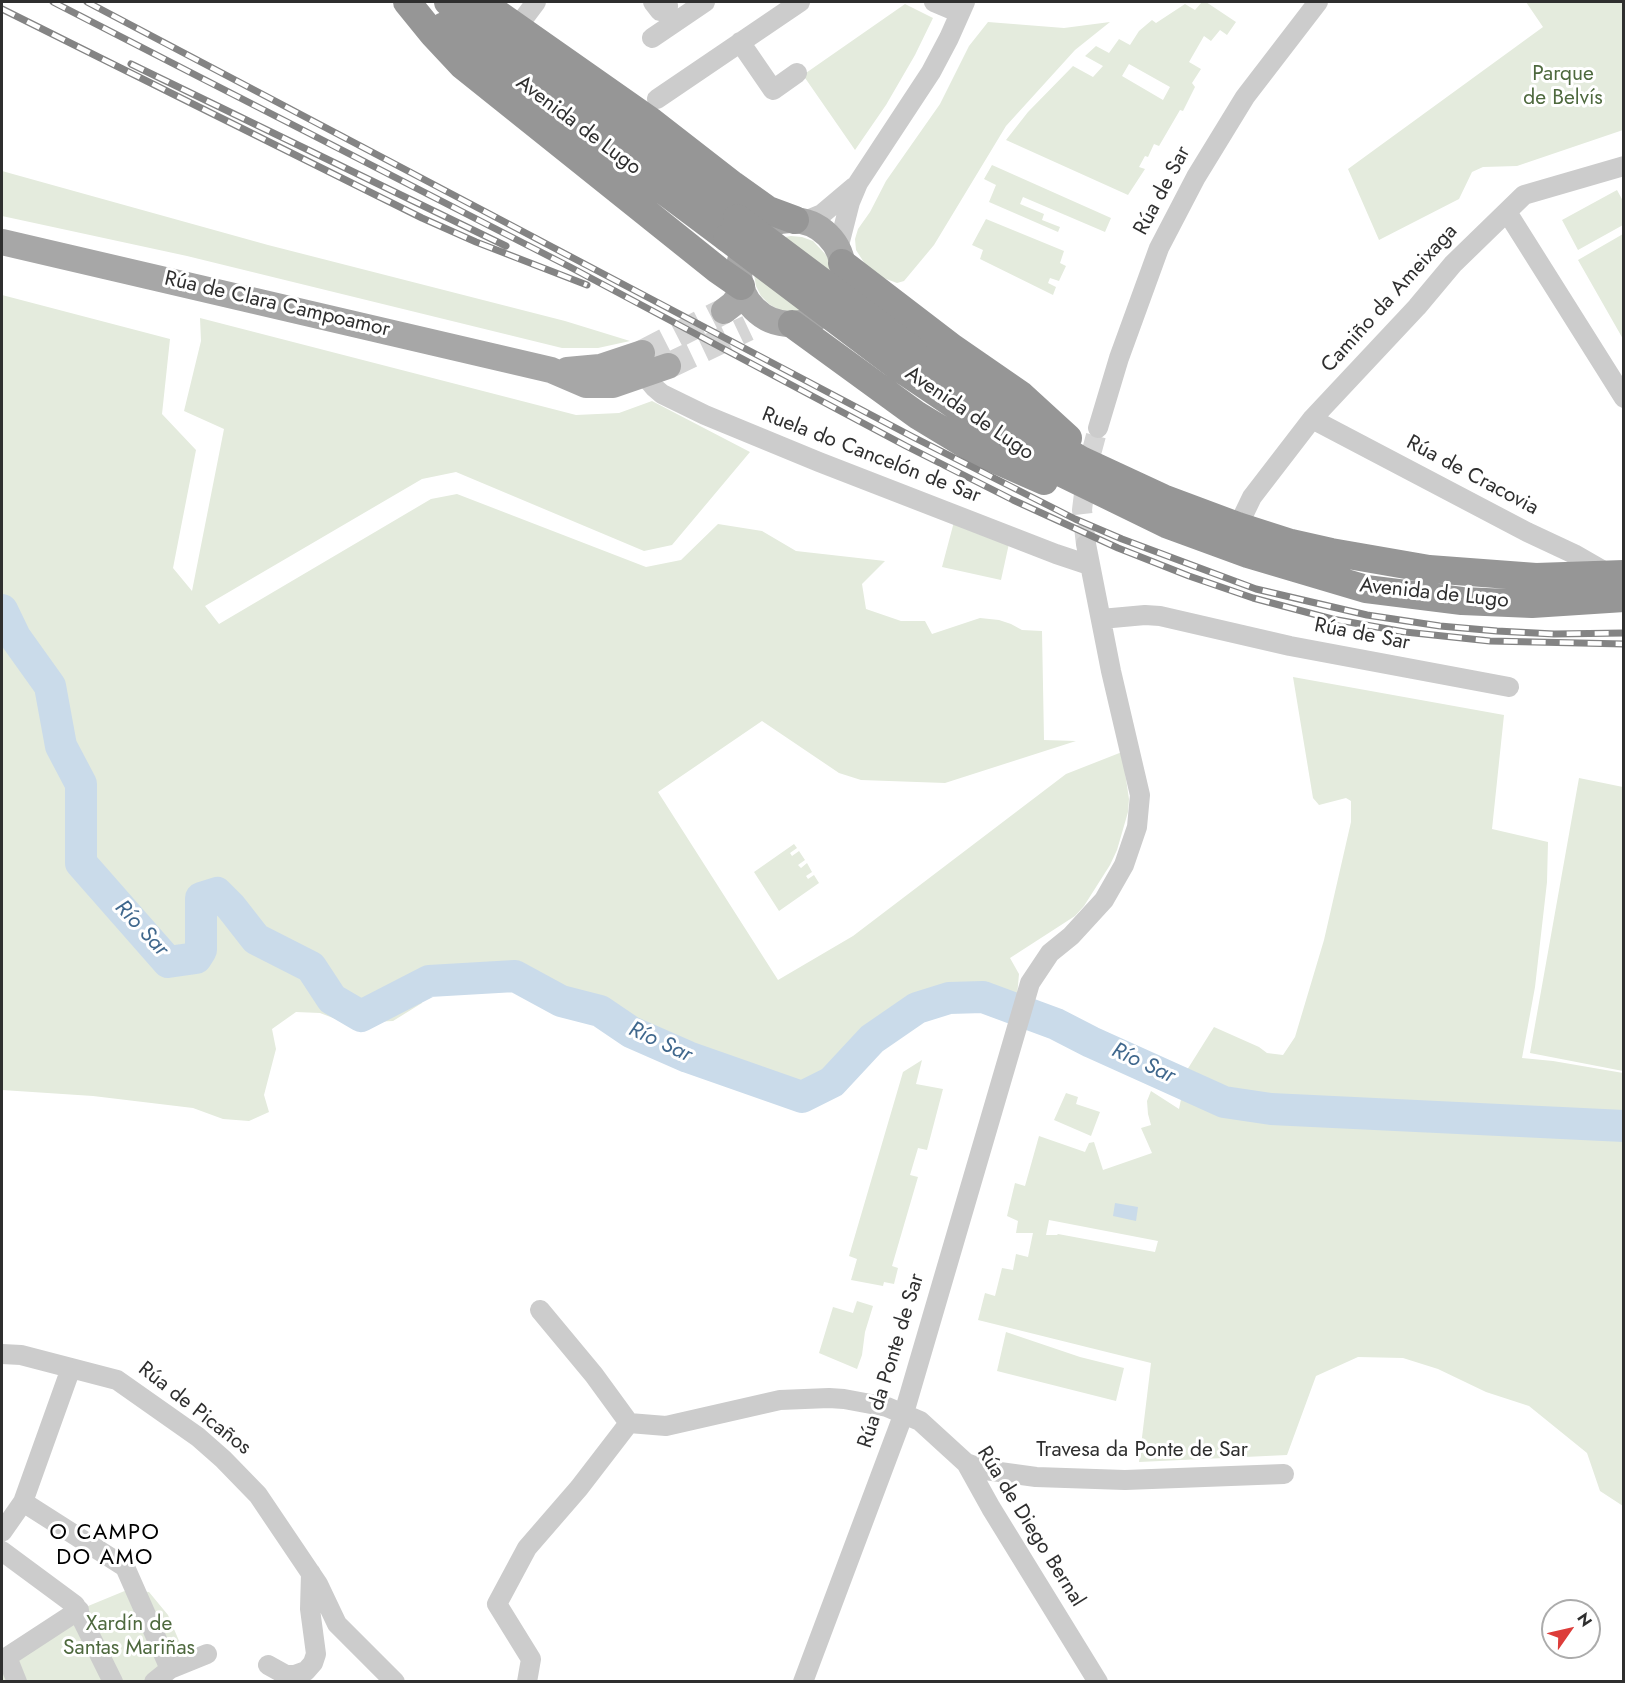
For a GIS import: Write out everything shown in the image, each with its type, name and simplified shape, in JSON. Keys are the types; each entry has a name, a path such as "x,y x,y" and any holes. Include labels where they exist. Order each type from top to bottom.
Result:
{"highway":[{"path":"409,2 433,34 462,65 742,288"},
{"name":"Avenida de Lugo","path":"409,2 732,228 1039,462 1166,524 1248,554 1366,589 1462,601 1532,604 1619,582"},
{"path":"464,3 518,26 652,122 768,210 800,221"},
{"name":"Avenida de Lugo","path":"464,3 732,228"},
{"path":"433,34 625,176 680,212 732,228"},
{"path":"840,256 953,348 1021,395 1054,426 1083,448 1105,471"},
{"path":"770,324 978,452 1180,544 1277,574 1366,589"},
{"name":"Avenida de Lugo","path":"906,359 1081,460 1163,498 1291,543 1429,569 1619,582"}],"main road":[{"path":"389,2 433,34"},
{"path":"800,221 817,226 827,234 840,256 842,280 836,297 831,305 818,316 803,323 770,324 749,303 742,288 739,269 742,253 751,239 770,224 800,221"},
{"name":"Rúa de Clara Campoamor","path":"2,242 551,370 586,385 614,386 643,364 668,366"},
{"path":"724,311 733,304 742,288"}],"street":[{"path":"518,26 536,2"},
{"path":"653,2 660,11 668,6 666,2"},
{"path":"652,38 705,2"},
{"path":"657,99 800,2"},
{"path":"840,256 850,202 858,183 931,72 963,8 934,2"},
{"name":"Rúa de Sar","path":"1098,428 1119,358 1159,248 1196,177 1235,113 1318,2"},
{"path":"740,42 773,90 797,73"},
{"name":"Camiño da Ameixaga","path":"1238,526 1252,496 1312,419 1417,307 1453,264 1524,195 1623,166"},
{"path":"800,221 822,214 858,183"},
{"path":"1508,212 1623,398"},
{"name":"Ruela do Cancelón de Sar","path":"643,364 655,388 662,394 705,415 1089,565"},
{"name":"Rúa de Cracovia","path":"1312,419 1527,532 1574,554 1619,582"},
{"path":"1086,544 1101,619"},
{"name":"Rúa de Sar","path":"1101,619 1160,616 1290,646 1509,687"},
{"name":"Rúa da Ponte de Sar","path":"803,1682 904,1413 1030,982 1050,953 1071,936 1104,900 1124,865 1137,827 1140,795 1101,619"},
{"path":"527,1682 531,1659 496,1604 527,1548 579,1488 629,1423 594,1375 540,1310"},
{"name":"Rúa de Picaños","path":"2,1354 21,1355 106,1376 126,1385 215,1451 258,1495 311,1573 337,1624 395,1682"},
{"path":"5,1521 23,1502 71,1368"},
{"name":"Rúa de Diego Bernal","path":"629,1423 666,1426 794,1398 844,1399 887,1407 920,1421 966,1462 1019,1555 1098,1682"},
{"name":"Travesa da Ponte de Sar","path":"966,1462 985,1470 1035,1477 1125,1479 1284,1474"},
{"path":"23,1502 125,1567 170,1669"},
{"path":"2,1551 75,1605 113,1682"},
{"path":"268,1665 286,1675 295,1675 306,1671 313,1664 316,1654 310,1609 311,1573"},
{"path":"17,1682 6,1657 79,1610"},
{"path":"154,1682 170,1669 207,1654"}],"green space":[{"path":"1202,2 1206,2 1236,22 1227,35 1220,30 1211,41 1204,36 1189,62 1201,69 1192,83 1195,87 1183,111 1180,110 1159,146 1154,144 1148,157 1145,156 1139,167 1145,169 1128,195 1006,140 1028,112 1073,66 1093,77 1103,66 1085,56 1096,46 1109,53 1119,39 1130,45 1139,31 1152,20 1156,23 1185,4 1195,10","holes":["1129,64 1170,87 1163,100 1122,76"]},
{"name":"Parque de Belvís","path":"1526,2 1623,2 1623,130 1517,166 1483,167 1472,172 1459,199 1379,240 1348,169 1543,27"},
{"path":"905,4 933,18 886,105 855,150 803,75"},
{"path":"988,22 1064,28 1110,22 1075,50 1006,126 934,245 904,281 897,283 878,276 865,264 856,250 855,239 858,229 886,181 940,104 969,46"},
{"path":"992,165 1111,218 1105,232 1023,197 1020,204 1044,214 1042,220 1060,227 1058,232 989,202 996,185 984,179"},
{"path":"2,171 268,245 565,321 630,341 598,348 562,348 187,256 2,216"},
{"path":"1617,190 1623,201 1623,225 1578,250 1562,220"},
{"path":"986,219 1064,251 1060,263 1066,266 1059,281 1050,278 1048,283 1056,287 1053,295 980,259 983,250 972,245"},
{"path":"1623,234 1623,339 1578,260"},
{"path":"791,236 813,241 827,256 830,266 831,276 809,309 800,312 779,310 769,304 761,296 756,286 754,274 779,238"},
{"path":"2,295 170,339 162,414 196,450 173,568 192,591 224,429 184,411 201,341 200,318 576,415 619,413 652,401 750,452 672,545 644,551 456,472 422,479 205,606 219,624 431,499 457,494 646,567 681,560 718,524 762,531 796,551 885,561 862,584 866,609 901,621 925,621 932,634 980,618 999,620 1022,630 1042,631 1044,740 1076,741 945,783 861,780 839,773 762,721 658,792 778,980 853,936 1066,774 1122,752 1129,799 1128,812 1117,850 1110,865 1075,916 1010,958 1019,974 1017,996 1006,991 946,990 914,1005 867,1036 828,1079 801,1092 691,1053 634,1026 605,1006 565,995 517,970 425,976 422,1003 393,1021 354,1026 320,1013 296,1012 272,1029 276,1049 264,1095 269,1112 249,1121 223,1119 193,1108 93,1096 2,1090"},
{"path":"955,518 1010,539 1001,580 942,567"},
{"path":"1293,677 1504,715 1492,829 1548,842 1547,882 1535,987 1522,1058 1623,1073 1623,1506 1600,1491 1587,1453 1529,1406 1486,1392 1438,1369 1403,1358 1358,1357 1316,1376 1287,1455 1139,1462 1151,1363 978,1320 985,1293 995,1296 1002,1268 1013,1270 1016,1254 1028,1257 1033,1233 1016,1233 1018,1221 1007,1216 1015,1183 1025,1186 1039,1136 1085,1152 1089,1143 1094,1142 1103,1170 1152,1153 1141,1128 1151,1125 1147,1101 1151,1091 1179,1109 1187,1070 1214,1027 1259,1047 1267,1053 1283,1055 1295,1037 1324,940 1351,822 1351,801 1346,798 1319,805 1313,798","holes":["1049,1220 1158,1241 1155,1252 1058,1234 1046,1235"]},
{"path":"1579,778 1623,787 1623,1071 1530,1053"},
{"path":"794,844 797,848 790,853 792,856 799,851 805,860 798,865 801,868 807,863 812,872 806,876 808,879 814,875 819,883 779,911 754,872"},
{"path":"922,1060 916,1084 943,1089 927,1150 918,1148 910,1175 918,1177 892,1266 898,1268 894,1284 884,1282 883,1286 851,1280 857,1259 849,1256 903,1072"},
{"path":"1066,1093 1078,1097 1076,1104 1100,1112 1091,1136 1054,1120"},
{"path":"857,1301 873,1306 857,1369 819,1353 833,1307 853,1313"},
{"path":"1006,1332 1080,1357 1124,1368 1116,1401 997,1371"},
{"name":"Xardín de Santas Mariñas","path":"127,1590 149,1592 168,1615 185,1655 144,1681 2,1682 2,1652 59,1618"}],"water":[{"path":"1115,1203 1138,1207 1136,1221 1113,1216"}],"waterway":[{"name":"Río Sar","path":"2,610 15,637 50,686 61,746 81,784 81,863 168,962 196,958 201,950 201,898 217,893 256,939 311,967 332,999 361,1016 429,981 515,976 561,1001 600,1011 631,1032 688,1057 802,1097 832,1082 872,1039 917,1008 949,998 983,997 1056,1024 1224,1102 1271,1109 1624,1126"}],"tunnel":[{"path":"642,353 724,311"},
{"path":"668,366 748,328"},
{"path":"1086,544 1082,510 1087,469 1098,428"}],"railway":[{"path":"53,2 570,267 906,446 1013,500 1118,548 1253,598 1332,619 1405,632 1490,641 1624,644"},
{"path":"87,2 913,437 1075,519 1122,539 1256,589 1367,615 1440,626 1497,631 1554,634 1624,633"},
{"path":"2,9 422,218 476,242 587,285"},
{"path":"131,64 506,246"}],"district":[{"name":"O CAMPO DO AMO","path":"105,1546"}]}
